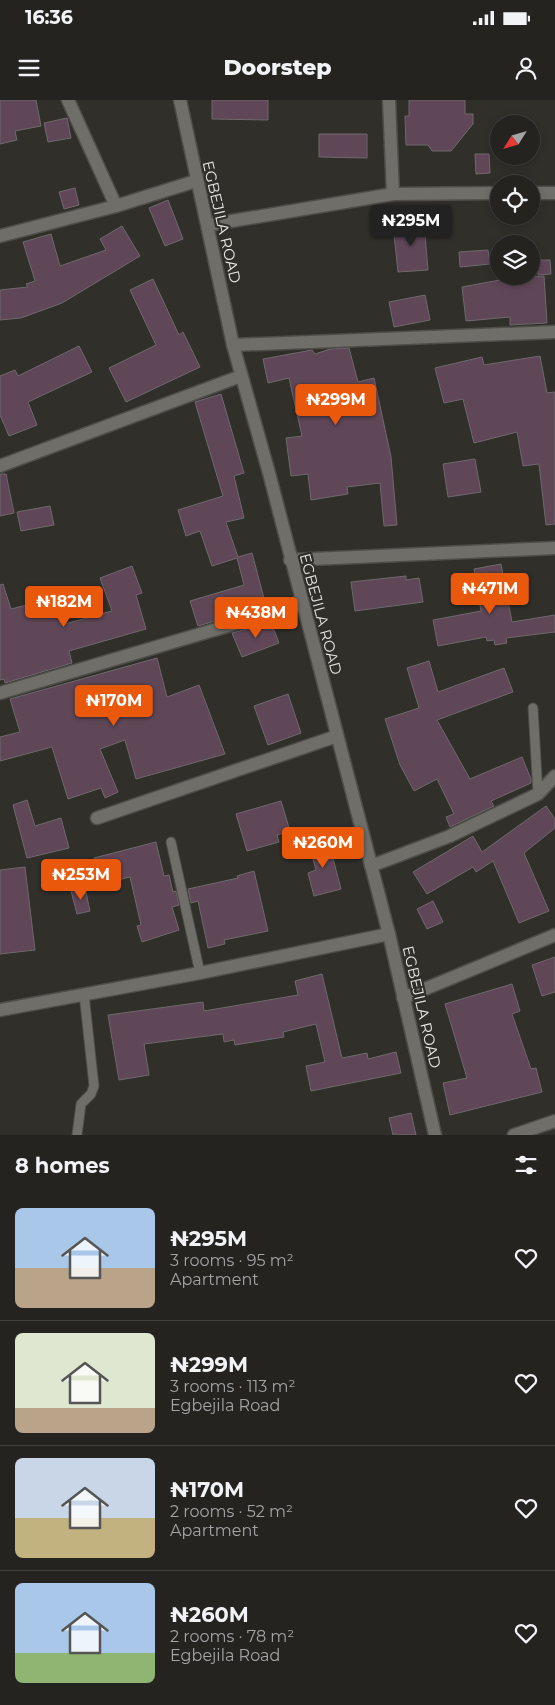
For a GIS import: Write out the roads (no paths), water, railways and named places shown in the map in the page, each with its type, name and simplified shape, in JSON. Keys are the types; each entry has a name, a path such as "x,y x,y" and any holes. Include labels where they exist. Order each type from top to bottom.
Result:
{"street":[{"path":"68,100 116,206"},
{"name":"EGBEJILA ROAD","path":"180,100 233,345 389,934 402,998 435,1135"},
{"path":"389,100 393,194"},
{"path":"0,236 116,206 196,181"},
{"path":"208,225 393,194 490,193"},
{"path":"540,193 555,193"},
{"path":"233,345 555,332"},
{"path":"0,466 241,376"},
{"path":"290,560 555,548"},
{"path":"0,693 302,604"},
{"path":"97,818 336,736"},
{"path":"371,866 450,836 538,794 555,776"},
{"path":"0,1010 200,973 389,934"},
{"path":"402,998 555,935"},
{"path":"514,1135 555,1121"}],"lane":[{"path":"533,708 538,794"},
{"path":"172,842 200,973"},
{"path":"77,1135 80,1104 91,1094 94,1086 84,994"}]}
